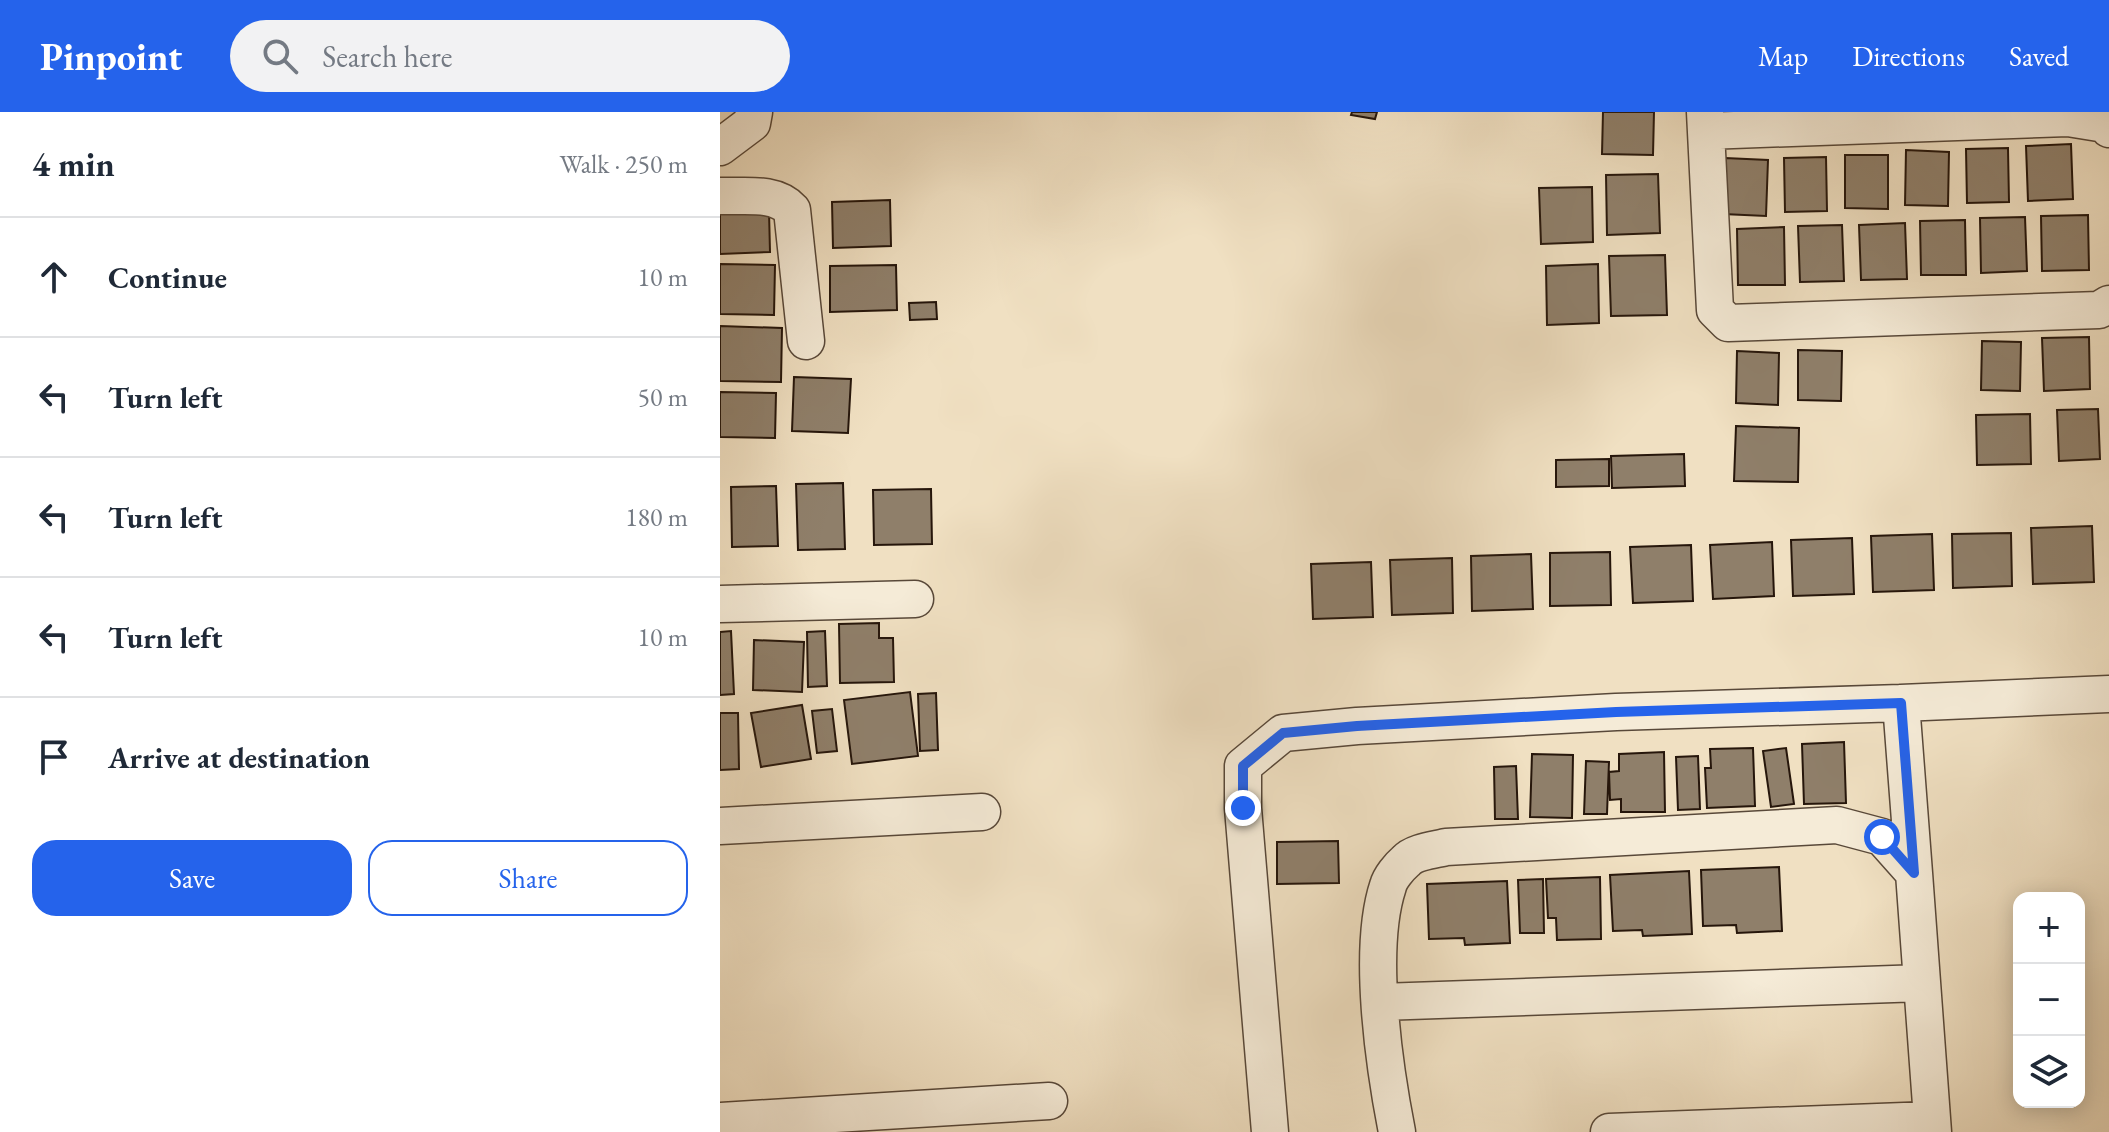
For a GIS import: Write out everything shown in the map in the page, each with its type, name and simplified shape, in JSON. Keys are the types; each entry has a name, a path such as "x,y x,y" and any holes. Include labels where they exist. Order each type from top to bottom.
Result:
{"street":[{"path":"720,147 752,123 754,112"},
{"path":"2109,129 2105,124 2068,118 1705,122 1715,310 1728,323 2099,310 2109,304"},
{"path":"720,196 775,198 785,202 792,210 806,341"},
{"path":"720,604 915,599"},
{"path":"1270,1132 1243,808 1243,766 1283,733 1616,712 2109,694"},
{"path":"1609,1132 1932,1126 1901,703"},
{"path":"720,826 982,812"},
{"path":"1397,1132 1389,1091 1379,932 1388,883 1408,858 1446,847 1837,825 1882,837 1914,873"},
{"path":"1381,1002 1922,983"},
{"path":"720,1121 1049,1101"}],"building":[{"path":"1352,112 1377,112 1375,119 1351,115"},
{"path":"1603,112 1654,112 1653,155 1602,154"},
{"path":"2071,144 2073,199 2028,201 2026,146"},
{"path":"2008,148 2009,202 1967,203 1966,149"},
{"path":"1906,150 1949,152 1948,206 1905,205"},
{"path":"1845,155 1888,155 1888,209 1845,208"},
{"path":"1826,157 1827,211 1785,212 1784,158"},
{"path":"1725,158 1768,160 1766,216 1723,214"},
{"path":"1658,174 1660,233 1607,235 1606,175"},
{"path":"1592,187 1593,242 1541,244 1539,188"},
{"path":"890,200 891,246 833,248 832,202"},
{"path":"769,211 770,252 720,254 720,212"},
{"path":"2088,215 2089,270 2042,271 2041,216"},
{"path":"2025,217 2027,271 1981,273 1980,218"},
{"path":"1965,220 1966,275 1921,275 1920,221"},
{"path":"1905,223 1907,279 1861,280 1859,225"},
{"path":"1842,225 1844,281 1800,282 1798,226"},
{"path":"1784,227 1785,285 1738,285 1737,229"},
{"path":"1665,255 1667,315 1611,316 1609,256"},
{"path":"720,264 775,265 774,315 720,314"},
{"path":"1598,264 1599,323 1547,325 1546,266"},
{"path":"896,265 897,310 830,312 830,266"},
{"path":"936,302 937,319 910,320 909,303"},
{"path":"720,326 782,328 781,382 720,381"},
{"path":"2089,337 2090,389 2044,391 2042,338"},
{"path":"1982,341 2021,342 2020,391 1981,390"},
{"path":"1798,350 1842,351 1841,401 1798,400"},
{"path":"1737,351 1779,353 1778,405 1736,403"},
{"path":"794,377 851,379 848,433 792,431"},
{"path":"720,392 776,393 775,438 720,437"},
{"path":"2098,409 2100,459 2059,461 2057,410"},
{"path":"2030,414 2031,464 1977,465 1976,415"},
{"path":"1736,426 1799,428 1798,482 1734,481"},
{"path":"1684,454 1685,486 1612,488 1611,456"},
{"path":"1609,459 1609,486 1556,487 1556,460"},
{"path":"843,483 845,549 798,550 796,484"},
{"path":"776,486 778,546 732,547 731,487"},
{"path":"931,489 932,544 874,545 873,490"},
{"path":"2092,526 2094,582 2033,584 2031,528"},
{"path":"2011,533 2012,586 1953,588 1952,534"},
{"path":"1932,534 1934,590 1873,592 1871,536"},
{"path":"1852,538 1854,594 1793,596 1791,540"},
{"path":"1772,542 1774,596 1713,599 1710,545"},
{"path":"1691,545 1693,601 1633,603 1630,547"},
{"path":"1610,552 1611,605 1550,606 1550,553"},
{"path":"1531,554 1533,609 1472,611 1471,556"},
{"path":"1452,558 1453,613 1392,615 1390,560"},
{"path":"1371,562 1373,617 1313,619 1311,564"},
{"path":"879,623 879,638 893,638 894,682 840,683 839,624"},
{"path":"731,631 734,694 720,695 720,632"},
{"path":"825,631 827,686 808,687 807,632"},
{"path":"754,640 804,642 802,692 753,690"},
{"path":"910,692 918,756 852,764 844,700"},
{"path":"936,693 938,750 920,751 918,694"},
{"path":"802,705 811,759 761,767 751,713"},
{"path":"832,709 837,751 817,753 812,711"},
{"path":"720,713 738,713 739,769 720,770"},
{"path":"1844,742 1846,803 1804,804 1802,744"},
{"path":"1753,748 1755,806 1707,808 1705,768 1711,768 1710,749"},
{"path":"1786,748 1794,804 1771,807 1763,751"},
{"path":"1664,752 1665,812 1621,812 1621,799 1610,800 1609,772 1619,771 1619,754"},
{"path":"1532,754 1573,755 1572,818 1530,817"},
{"path":"1698,756 1700,809 1678,810 1676,757"},
{"path":"1586,761 1609,762 1607,814 1584,814"},
{"path":"1516,766 1518,819 1495,819 1494,767"},
{"path":"1338,841 1339,883 1277,884 1277,842"},
{"path":"1779,867 1782,931 1737,933 1736,925 1703,926 1701,870"},
{"path":"1689,871 1692,934 1643,936 1642,930 1613,931 1610,875"},
{"path":"1600,877 1601,939 1557,940 1556,918 1548,918 1546,879"},
{"path":"1543,879 1544,933 1520,933 1518,880"},
{"path":"1507,881 1510,943 1465,945 1464,938 1429,939 1427,884"}],"route":[{"path":"1243,808 1243,766 1283,733 1616,712 1901,703 1914,873 1882,837"}]}
